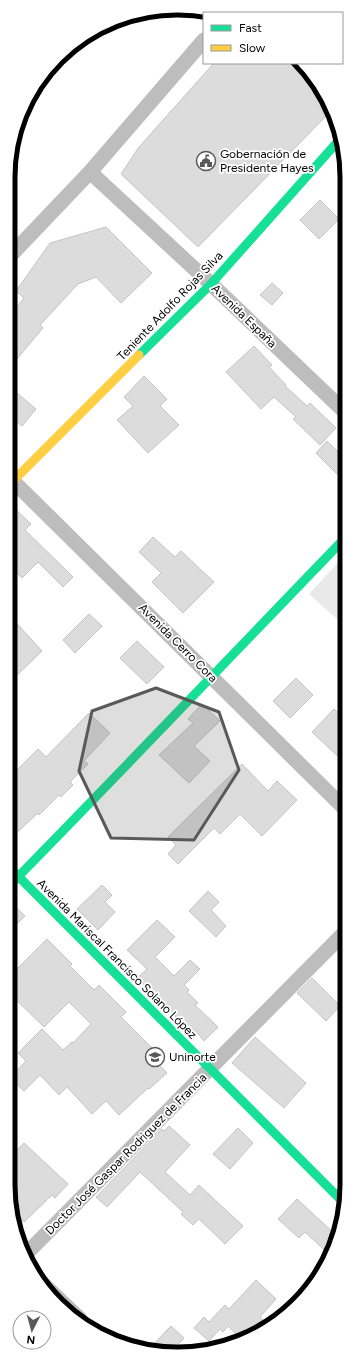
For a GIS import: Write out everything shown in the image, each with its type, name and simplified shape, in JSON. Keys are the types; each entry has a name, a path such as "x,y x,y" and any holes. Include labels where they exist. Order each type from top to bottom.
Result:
{"street":[{"path":"15,251 90,172 203,41"},
{"name":"Teniente Adolfo Rojas Silva","path":"15,477 210,284 336,143"},
{"name":"Avenida España","path":"90,172 340,407"},
{"name":"Avenida Cerro Cora","path":"15,485 340,804"},
{"path":"15,879 118,775 211,676 340,543"},
{"name":"Avenida Mariscal Francisco Solano López","path":"15,873 340,1199"},
{"name":"Doctor José Gaspar Rodriguez de Francia","path":"29,1251 340,937"}],"highlighted area":[{"path":"156,688 219,712 239,770 194,840 111,838 79,771 92,711"}],"shaded area":[{"path":"340,560 340,622 309,594"}],"building":[{"name":"Gobernación de Presidente Hayes","path":"213,64 293,64 300,70 313,87 328,114 198,247 121,174 139,147"},
{"path":"320,200 339,219 319,239 300,220"},
{"path":"106,227 152,273 121,303 96,277 78,284 40,325 43,328 15,361 15,308 24,298 16,291 50,243"},
{"path":"272,283 283,293 272,305 260,295"},
{"path":"254,346 272,365 269,367 286,385 285,386 307,406 310,403 336,428 320,445 293,419 296,417 274,397 261,409 226,372"},
{"path":"144,376 167,399 160,406 179,425 148,453 117,420 133,406 124,397"},
{"path":"15,391 36,409 22,426 15,420"},
{"path":"327,441 340,454 340,477 316,453"},
{"path":"15,509 31,524 25,530 73,577 63,587 38,562 22,578 15,571"},
{"path":"153,537 175,557 181,551 214,582 183,613 152,582 161,573 139,552"},
{"path":"89,614 102,626 75,653 63,640"},
{"path":"15,621 42,651 15,677"},
{"path":"137,641 164,667 147,684 120,658"},
{"path":"296,678 313,695 290,718 273,701"},
{"path":"202,704 220,721 194,746 210,761 189,783 159,755 193,723 188,719"},
{"path":"334,709 340,714 340,758 312,732"},
{"path":"89,713 110,733 84,761 88,764 70,782 73,785 61,797 59,795 39,815 38,813 15,834 15,772 38,749 46,757"},
{"path":"242,764 268,791 277,781 297,800 262,836 240,814 220,834 214,828 178,864 168,854 176,845 168,837"},
{"path":"102,885 112,895 105,902 115,912 98,930 77,909"},
{"path":"208,891 219,902 211,910 226,926 216,937 189,911"},
{"path":"15,907 25,916 15,926"},
{"path":"157,920 175,937 155,957 174,976 190,960 200,969 184,985 189,990 187,992 198,1003 195,1005 218,1027 204,1041 195,1030 192,1033 137,978 147,969 127,950"},
{"path":"47,939 72,964 70,966 94,990 99,985 126,1012 121,1017 153,1049 148,1053 167,1073 149,1089 148,1088 119,1115 106,1101 92,1114 67,1087 59,1095 40,1075 24,1091 15,1083 15,1073 26,1061 18,1053 42,1029 63,1050 72,1042 73,1043 91,1024 69,1002 44,1027 15,999 15,969 16,970"},
{"path":"312,978 340,1006 326,1021 297,993"},
{"path":"255,1037 306,1083 284,1108 232,1063"},
{"path":"169,1126 190,1145 165,1172 190,1195 199,1185 243,1226 225,1244 199,1219 193,1225 181,1214 183,1212 140,1172 107,1207 96,1197 162,1129 164,1131"},
{"path":"238,1128 253,1143 230,1169 213,1154"},
{"path":"24,1143 68,1184 55,1198 52,1195 24,1222 18,1217 16,1206 15,1153"},
{"path":"297,1199 333,1232 326,1251 305,1232 299,1238 278,1219"},
{"path":"256,1280 276,1299 260,1317 263,1320 258,1325 240,1335 238,1336 228,1326 223,1332 220,1329 209,1341 194,1328 204,1317 209,1322 225,1305 229,1309"},
{"path":"171,1326 184,1338 176,1347 153,1345"}],"traffic: fast":[{"path":"139,355 211,284 336,143"},
{"path":"15,880 340,543"},
{"path":"15,873 340,1199"}],"traffic: slow":[{"path":"15,479 139,355"}],"place":[{"name":"Gobernación de Presidente Hayes","path":"206,161"},
{"name":"Uninorte","path":"155,1057"}]}
